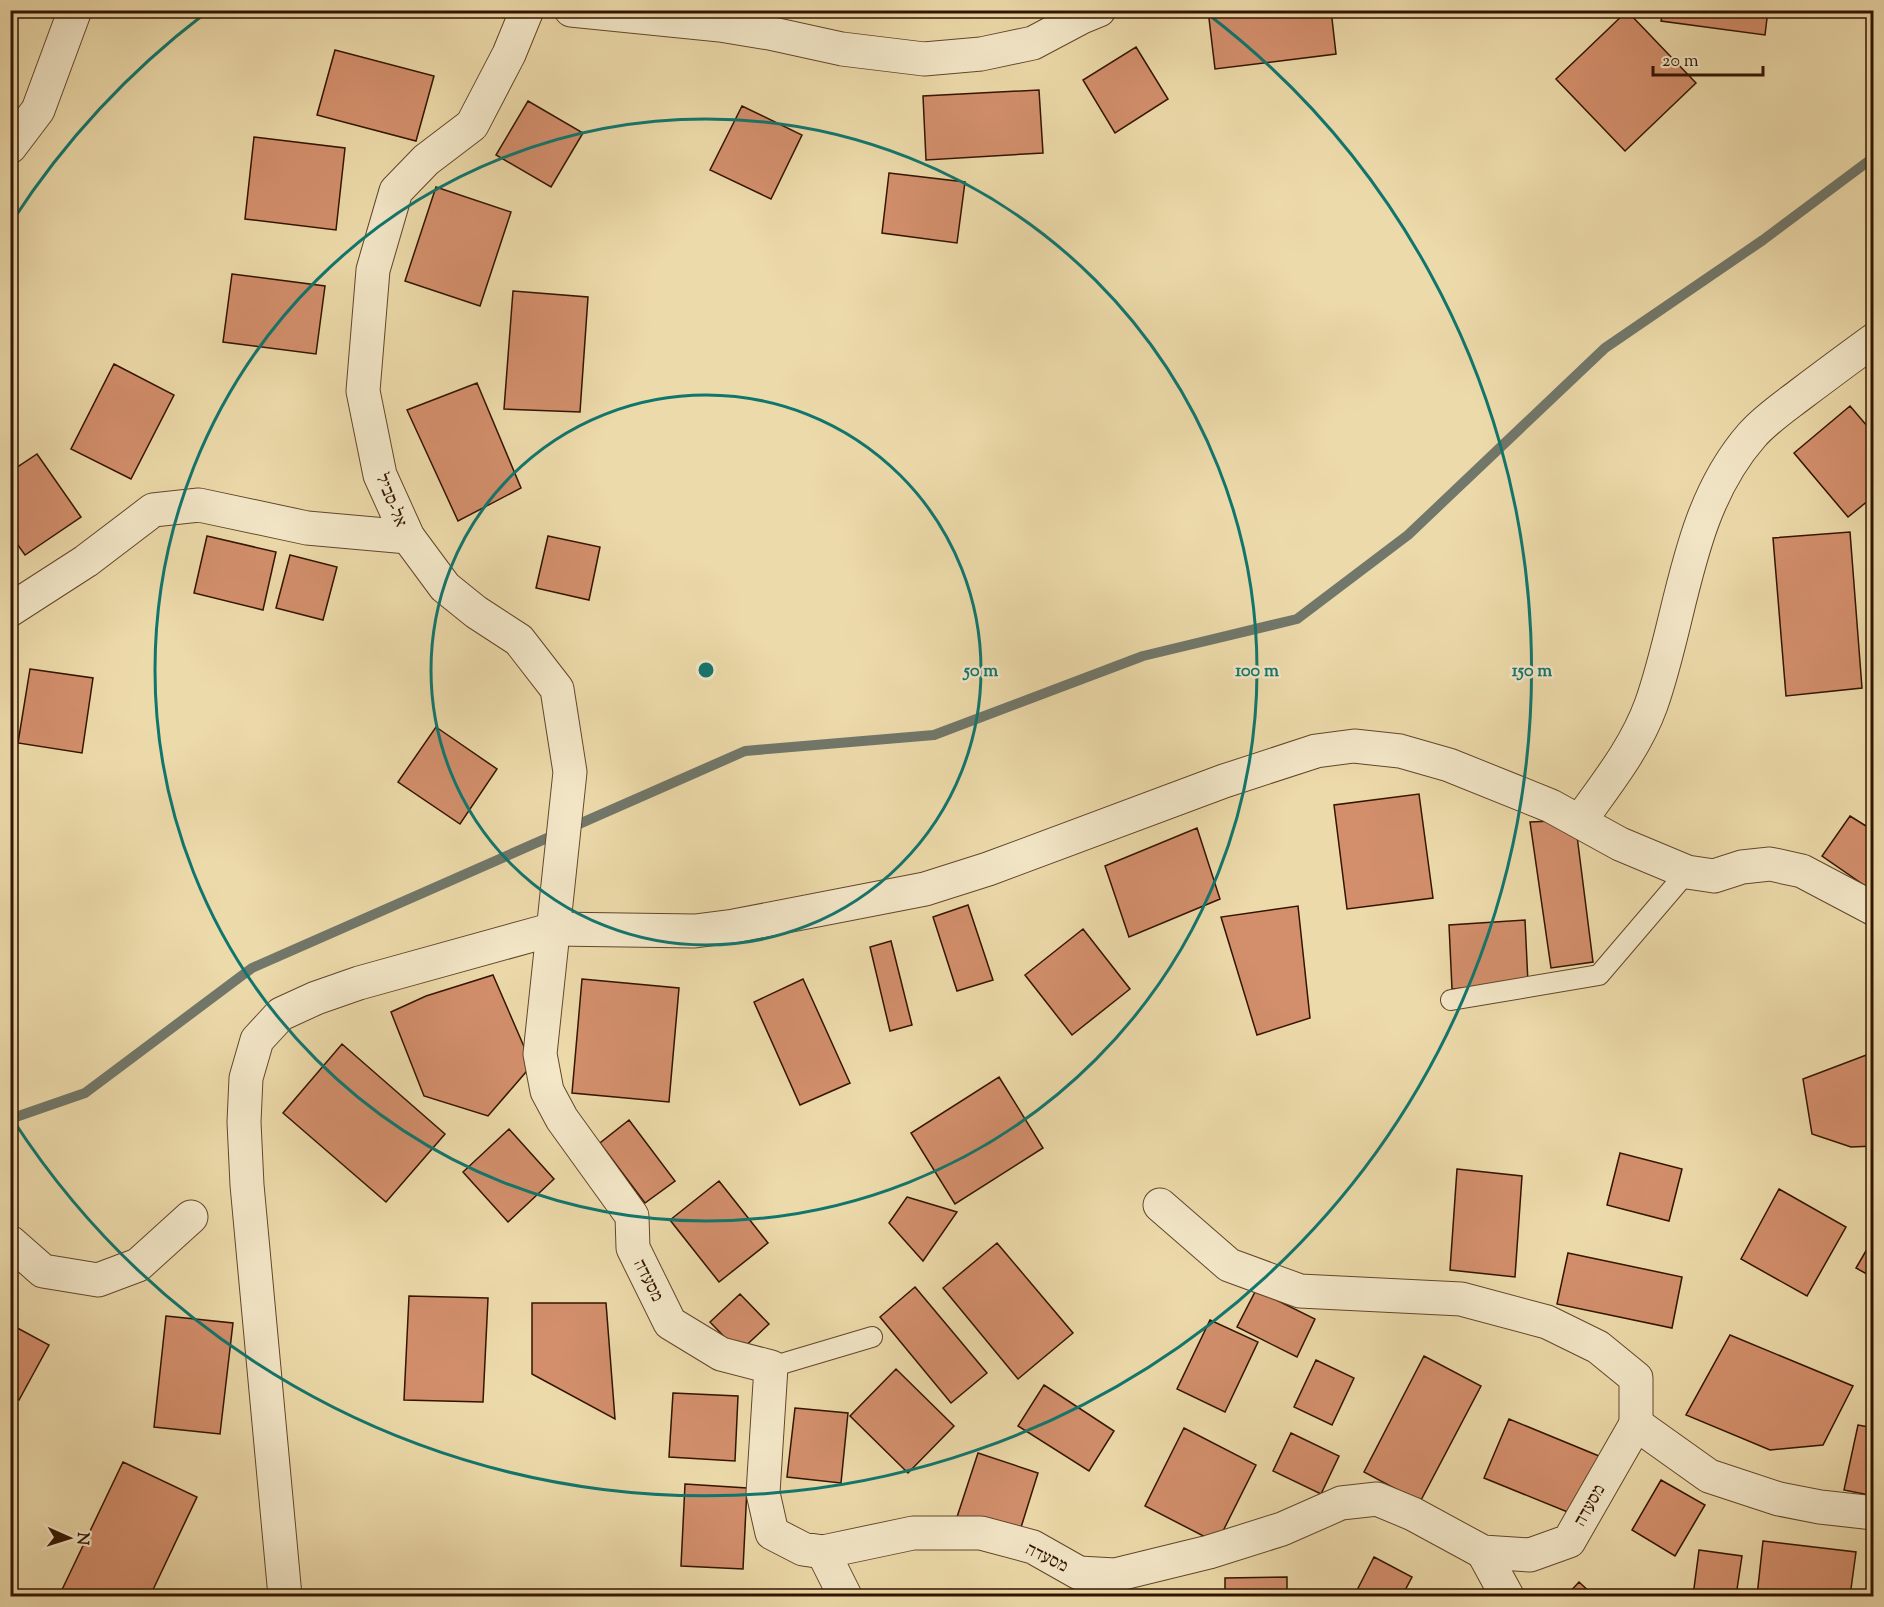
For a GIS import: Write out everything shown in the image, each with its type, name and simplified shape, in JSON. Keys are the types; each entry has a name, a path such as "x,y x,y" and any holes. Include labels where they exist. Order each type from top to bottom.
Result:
{"street":[{"path":"10,147 38,110 75,10"},
{"name":"אל-סביל","path":"527,10 509,54 472,125 426,160 396,191 373,270 363,391 380,475 408,537 445,587 476,612 519,640 557,689 570,772 547,977"},
{"path":"571,10 720,26 769,33 842,49 924,59 981,54 1032,43 1100,10"},
{"path":"1580,821 1638,738 1651,704 1699,531 1714,490 1752,434 1771,417 1874,340"},
{"path":"10,610 86,561 153,510 199,505 307,528 408,537"},
{"path":"285,1596 247,1185 244,1122 246,1078 257,1040 281,1014 316,998 554,929 695,931 734,926 925,889 988,869 1224,781 1316,751 1354,746 1400,751 1449,765 1551,806 1620,844 1687,872 1714,876 1742,867 1770,864 1802,871 1874,909"},
{"name":"מסעדה","path":"547,977 540,1054 547,1091 562,1119 632,1216 633,1248 670,1323 721,1354 771,1367 763,1493 772,1533 803,1549 823,1552 913,1533 981,1533 1033,1547 1079,1573 1115,1575 1209,1552 1282,1529 1341,1503 1377,1499 1413,1514 1483,1552 1530,1555 1569,1541 1636,1425"},
{"path":"1160,1205 1229,1265 1300,1291 1461,1299 1547,1322 1598,1347 1636,1378 1636,1425 1709,1476 1779,1499 1820,1507 1874,1513"},
{"path":"10,1242 43,1271 99,1280 138,1265 191,1217"},
{"path":"823,1552 845,1596"},
{"path":"1483,1552 1507,1596"}],"lane":[{"path":"1451,1000 1599,975 1687,872"},
{"path":"771,1367 872,1337"}],"building":[{"path":"1208,10 1331,10 1336,54 1215,69"},
{"path":"1663,10 1768,10 1765,35 1661,21"},
{"path":"1627,11 1696,83 1625,151 1556,79"},
{"path":"1136,47 1168,99 1115,133 1083,80"},
{"path":"335,50 434,76 416,141 317,115"},
{"path":"1039,90 1043,153 926,160 923,96"},
{"path":"528,101 583,133 551,187 496,155"},
{"path":"742,106 802,135 771,199 710,170"},
{"path":"254,137 345,148 336,230 245,219"},
{"path":"889,173 965,182 957,243 882,233"},
{"path":"436,187 511,212 480,306 405,281"},
{"path":"232,274 325,286 316,354 223,342"},
{"path":"513,291 588,297 580,412 504,409"},
{"path":"114,364 174,395 131,479 71,449"},
{"path":"477,383 521,488 458,521 407,410"},
{"path":"1850,406 1874,434 1874,496 1848,517 1794,453"},
{"path":"37,454 81,517 25,555 10,534 10,472"},
{"path":"1850,532 1862,688 1786,696 1773,538"},
{"path":"207,536 276,552 263,610 194,593"},
{"path":"548,536 600,547 589,600 536,588"},
{"path":"290,555 337,567 323,620 276,608"},
{"path":"30,669 93,678 82,753 18,743"},
{"path":"436,727 497,769 460,824 398,782"},
{"path":"1419,794 1433,898 1347,909 1334,805"},
{"path":"1850,816 1874,831 1874,892 1822,856"},
{"path":"1575,820 1593,962 1551,968 1530,822"},
{"path":"1197,828 1220,899 1129,937 1105,866"},
{"path":"968,905 993,980 957,991 933,917"},
{"path":"1298,906 1310,1018 1257,1035 1221,917"},
{"path":"1525,920 1528,983 1452,989 1449,925"},
{"path":"1083,929 1130,989 1072,1035 1025,975"},
{"path":"891,941 912,1025 890,1031 870,947"},
{"path":"493,975 532,1065 488,1116 424,1096 391,1012 426,996"},
{"path":"582,979 679,988 669,1102 572,1093"},
{"path":"803,979 850,1083 800,1105 754,1002"},
{"path":"342,1044 445,1134 386,1202 283,1113"},
{"path":"1869,1054 1874,1070 1874,1146 1851,1147 1812,1134 1803,1079"},
{"path":"999,1077 1043,1148 955,1204 911,1133"},
{"path":"629,1120 675,1181 645,1203 600,1143"},
{"path":"509,1129 554,1179 508,1222 463,1172"},
{"path":"1620,1153 1682,1169 1669,1221 1607,1205"},
{"path":"1457,1169 1522,1176 1515,1277 1450,1270"},
{"path":"719,1181 768,1243 719,1282 670,1220"},
{"path":"1779,1189 1846,1227 1807,1296 1741,1259"},
{"path":"907,1197 957,1212 923,1261 889,1223"},
{"path":"1874,1237 1874,1278 1856,1268"},
{"path":"997,1243 1073,1333 1018,1379 943,1288"},
{"path":"1568,1253 1682,1277 1672,1328 1557,1304"},
{"path":"915,1287 987,1373 951,1403 880,1317"},
{"path":"1256,1290 1315,1319 1297,1357 1237,1327"},
{"path":"740,1294 769,1324 739,1352 710,1322"},
{"path":"409,1296 488,1298 483,1402 404,1400"},
{"path":"532,1303 606,1303 615,1419 532,1374"},
{"path":"166,1316 233,1323 220,1434 154,1427"},
{"path":"1210,1320 1258,1342 1225,1412 1177,1389"},
{"path":"10,1324 49,1345 19,1400 10,1395"},
{"path":"1730,1335 1853,1386 1823,1445 1770,1450 1686,1415"},
{"path":"1424,1356 1481,1386 1420,1502 1364,1472"},
{"path":"1316,1360 1354,1378 1332,1425 1294,1407"},
{"path":"896,1369 954,1426 908,1473 850,1416"},
{"path":"1044,1385 1114,1431 1089,1471 1018,1426"},
{"path":"673,1393 738,1396 735,1461 669,1457"},
{"path":"795,1408 848,1413 841,1483 787,1477"},
{"path":"1509,1419 1599,1456 1575,1515 1484,1478"},
{"path":"1858,1425 1874,1428 1874,1496 1844,1490"},
{"path":"1184,1428 1256,1465 1217,1543 1145,1506"},
{"path":"1291,1433 1339,1456 1321,1494 1273,1471"},
{"path":"978,1453 1038,1473 1018,1537 957,1517"},
{"path":"123,1462 197,1497 150,1596 59,1596"},
{"path":"1661,1480 1705,1505 1675,1556 1632,1530"},
{"path":"685,1484 747,1488 743,1569 681,1566"},
{"path":"1763,1541 1856,1552 1850,1596 1757,1596"},
{"path":"1699,1550 1742,1556 1736,1596 1693,1596"},
{"path":"1374,1557 1412,1577 1402,1596 1354,1596"},
{"path":"1287,1577 1287,1596 1225,1596 1225,1578"},
{"path":"1579,1582 1594,1596 1566,1596"},
{"path":"1014,1590 1023,1596 1010,1596"},
{"path":"684,1593 716,1596 683,1596"}],"waterway":[{"path":"10,1119 85,1093 252,968 745,751 934,735 1143,656 1297,619 1408,535 1605,348 1763,240 1874,157"}]}
